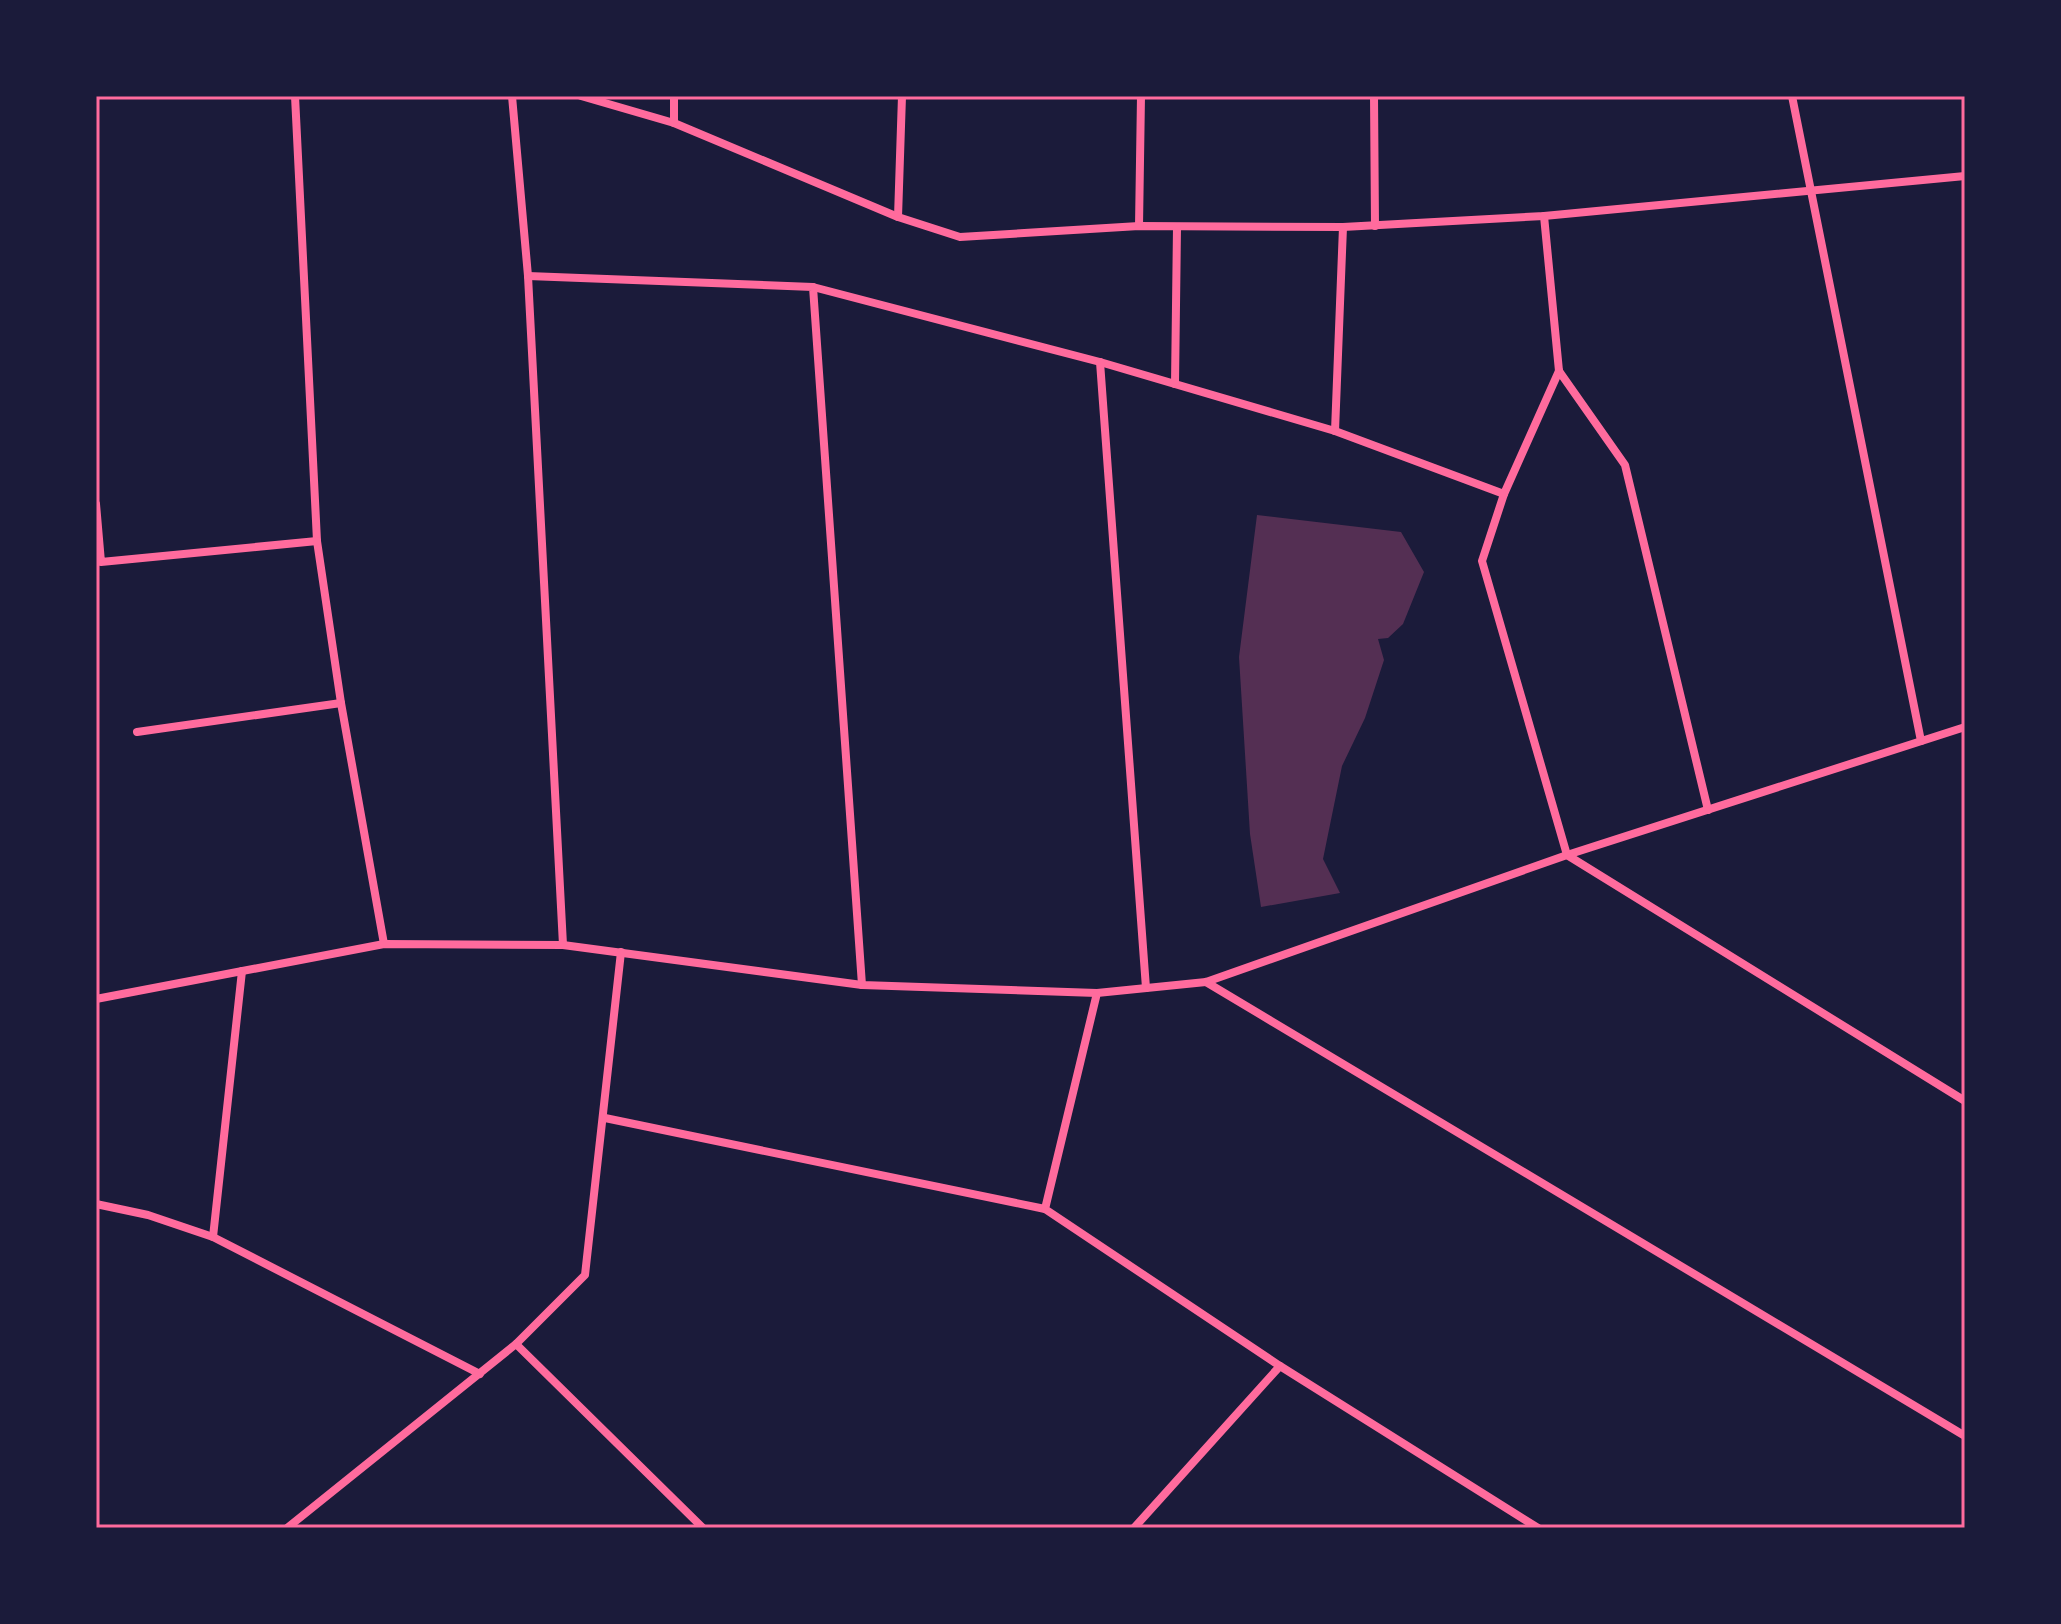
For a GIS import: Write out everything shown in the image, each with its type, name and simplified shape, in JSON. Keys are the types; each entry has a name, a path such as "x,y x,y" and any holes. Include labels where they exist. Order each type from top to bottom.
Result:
{"street":[{"path":"295,96 317,541 341,703 384,944"},
{"path":"512,96 528,276 563,945"},
{"path":"581,96 674,123 898,217 960,237 1139,226 1343,227 1544,216 1965,176"},
{"path":"674,96 674,123"},
{"path":"898,217 902,96"},
{"path":"1139,226 1141,96"},
{"path":"1374,96 1375,226"},
{"path":"1792,96 1921,741"},
{"path":"1544,216 1559,371 1625,465 1708,810"},
{"path":"1175,384 1177,227"},
{"path":"1335,431 1343,227"},
{"path":"528,276 813,287 1100,362 1335,431 1504,494"},
{"path":"813,287 862,985"},
{"path":"1100,362 1146,988"},
{"path":"1559,371 1504,494 1482,561 1567,855 1965,1101"},
{"path":"96,504 101,562 317,541"},
{"path":"137,732 341,703"},
{"path":"96,999 384,944 563,945 862,985 1097,993 1206,982 1567,855 1965,727"},
{"path":"287,1528 516,1344 585,1275 605,1118 621,952"},
{"path":"213,1237 242,971"},
{"path":"1206,982 1965,1436"},
{"path":"1045,1209 1097,993"},
{"path":"605,1118 1045,1209 1280,1366 1538,1528"},
{"path":"96,1204 148,1215 213,1237 480,1374"},
{"path":"516,1344 703,1528"},
{"path":"1134,1528 1280,1366"}],"building":[{"path":"1257,515 1401,532 1424,572 1403,624 1388,638 1378,639 1384,660 1365,718 1342,766 1323,859 1340,893 1261,907 1250,834 1239,657"}]}
